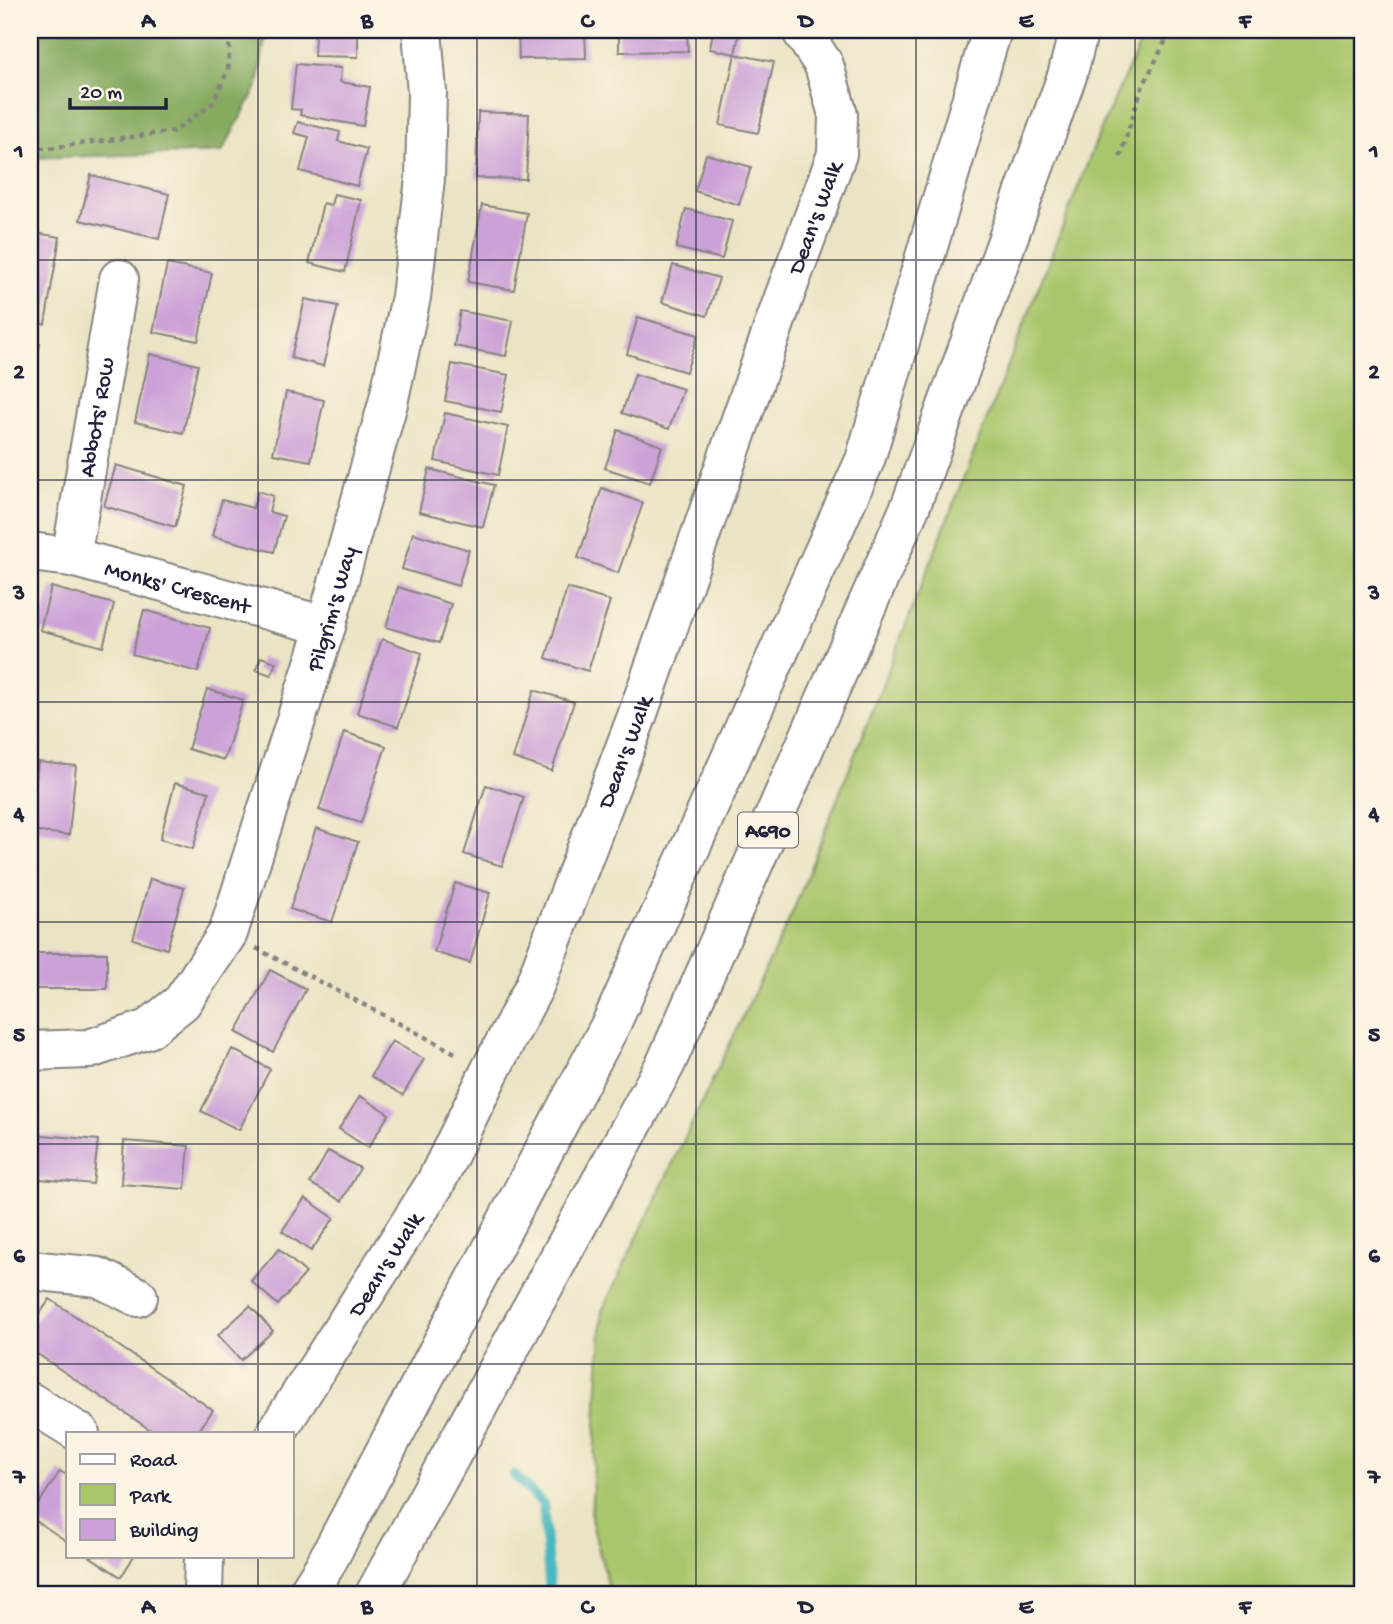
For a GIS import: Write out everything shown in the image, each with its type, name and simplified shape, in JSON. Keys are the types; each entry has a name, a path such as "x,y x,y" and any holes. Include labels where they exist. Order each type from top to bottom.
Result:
{"main road":[{"name":"Pilgrim's Way","path":"30,1051 89,1049 148,1030 181,1002 228,933 326,626 388,403 411,297 425,179 427,93 422,30"},
{"name":"Dean's Walk","path":"277,1432 435,1184 534,987 636,719 837,154 838,115 824,65 801,30"},
{"name":"A690","path":"307,1594 612,1022 865,460 992,30"},
{"name":"A690","path":"375,1594 666,1063 911,505 1067,76 1079,30"},
{"name":"Abbots' Row","path":"71,557 119,279"},
{"name":"Monks' Crescent","path":"30,552 71,557 326,626"},
{"path":"30,1270 98,1277 138,1297"},
{"path":"30,1402 78,1432"},
{"path":"203,1594 204,1558"}],"path":[{"path":"30,148 49,148 175,131 212,104 228,70 230,30"},
{"path":"1120,157 1141,90 1171,30"},
{"path":"228,933 491,1071"}],"green space":[{"path":"30,30 266,30 258,85 222,152 30,158"},
{"path":"1146,30 1363,30 1363,1594 610,1594 591,1519 602,1311 792,914 1101,129"}],"building":[{"path":"300,30 358,30 358,57 314,56 315,34 299,33"},
{"path":"518,30 585,30 586,58 519,59"},
{"path":"619,30 687,30 688,51 619,52"},
{"path":"713,30 740,30 735,54 710,49"},
{"path":"735,54 774,62 758,133 720,125"},
{"path":"296,64 341,68 340,82 370,87 363,126 300,115 301,110 291,109"},
{"path":"478,112 529,114 526,179 476,178"},
{"path":"298,122 340,132 338,141 367,149 357,186 300,171 309,137 294,133"},
{"path":"706,154 751,167 739,205 695,191"},
{"path":"91,175 169,194 159,239 80,220"},
{"path":"334,194 361,200 345,272 309,263 323,203 331,205"},
{"path":"482,205 527,213 514,290 468,282"},
{"path":"686,209 732,221 722,259 676,248"},
{"path":"30,232 60,237 45,324 30,322"},
{"path":"167,264 212,273 198,341 153,332"},
{"path":"673,265 719,278 707,316 662,302"},
{"path":"305,299 338,306 323,366 291,358"},
{"path":"460,311 513,321 506,356 454,346"},
{"path":"638,317 698,335 686,372 627,354"},
{"path":"30,343 40,344 31,389 30,389"},
{"path":"150,354 198,365 183,433 135,422"},
{"path":"452,364 509,375 501,412 445,401"},
{"path":"635,374 683,389 669,429 622,413"},
{"path":"286,392 324,400 311,461 273,454"},
{"path":"445,413 508,427 498,475 435,461"},
{"path":"618,430 662,446 650,483 605,468"},
{"path":"116,465 187,486 175,527 104,506"},
{"path":"429,469 494,485 483,527 419,512"},
{"path":"602,488 643,503 618,573 578,558"},
{"path":"258,491 273,496 269,512 284,516 274,552 212,536 222,500 253,508"},
{"path":"413,533 469,550 458,586 402,569"},
{"path":"51,587 114,604 103,647 40,630"},
{"path":"398,587 451,604 439,643 386,627"},
{"path":"567,588 610,601 588,671 546,658"},
{"path":"144,610 210,628 198,672 132,654"},
{"path":"382,639 422,653 398,727 357,713"},
{"path":"261,657 276,662 271,675 256,670"},
{"path":"207,689 243,700 224,760 188,749"},
{"path":"534,690 574,702 552,771 513,758"},
{"path":"30,708 42,709 37,750 30,749"},
{"path":"344,732 386,746 361,823 319,810"},
{"path":"38,762 76,766 69,835 30,831"},
{"path":"175,783 209,792 193,849 160,839"},
{"path":"486,785 524,797 502,866 464,854"},
{"path":"316,828 358,842 332,922 290,909"},
{"path":"150,879 184,888 167,949 133,939"},
{"path":"455,883 490,893 470,963 434,952"},
{"path":"32,953 107,953 107,989 32,989"},
{"path":"270,970 306,989 273,1052 236,1032"},
{"path":"392,1041 424,1059 403,1095 371,1076"},
{"path":"232,1049 270,1069 239,1130 201,1111"},
{"path":"360,1096 389,1114 368,1148 339,1129"},
{"path":"31,1134 98,1140 93,1184 30,1178"},
{"path":"124,1141 189,1146 185,1189 121,1184"},
{"path":"328,1151 360,1168 342,1201 310,1183"},
{"path":"305,1198 334,1218 311,1251 282,1231"},
{"path":"279,1249 306,1273 278,1305 251,1281"},
{"path":"50,1299 213,1410 198,1432 154,1432 30,1349 30,1328"},
{"path":"250,1306 273,1331 241,1360 218,1335"},
{"path":"60,1471 66,1475 66,1541 30,1517"},
{"path":"92,1558 133,1558 121,1577"}],"waterway":[{"path":"514,1475 543,1504 550,1594"}]}
